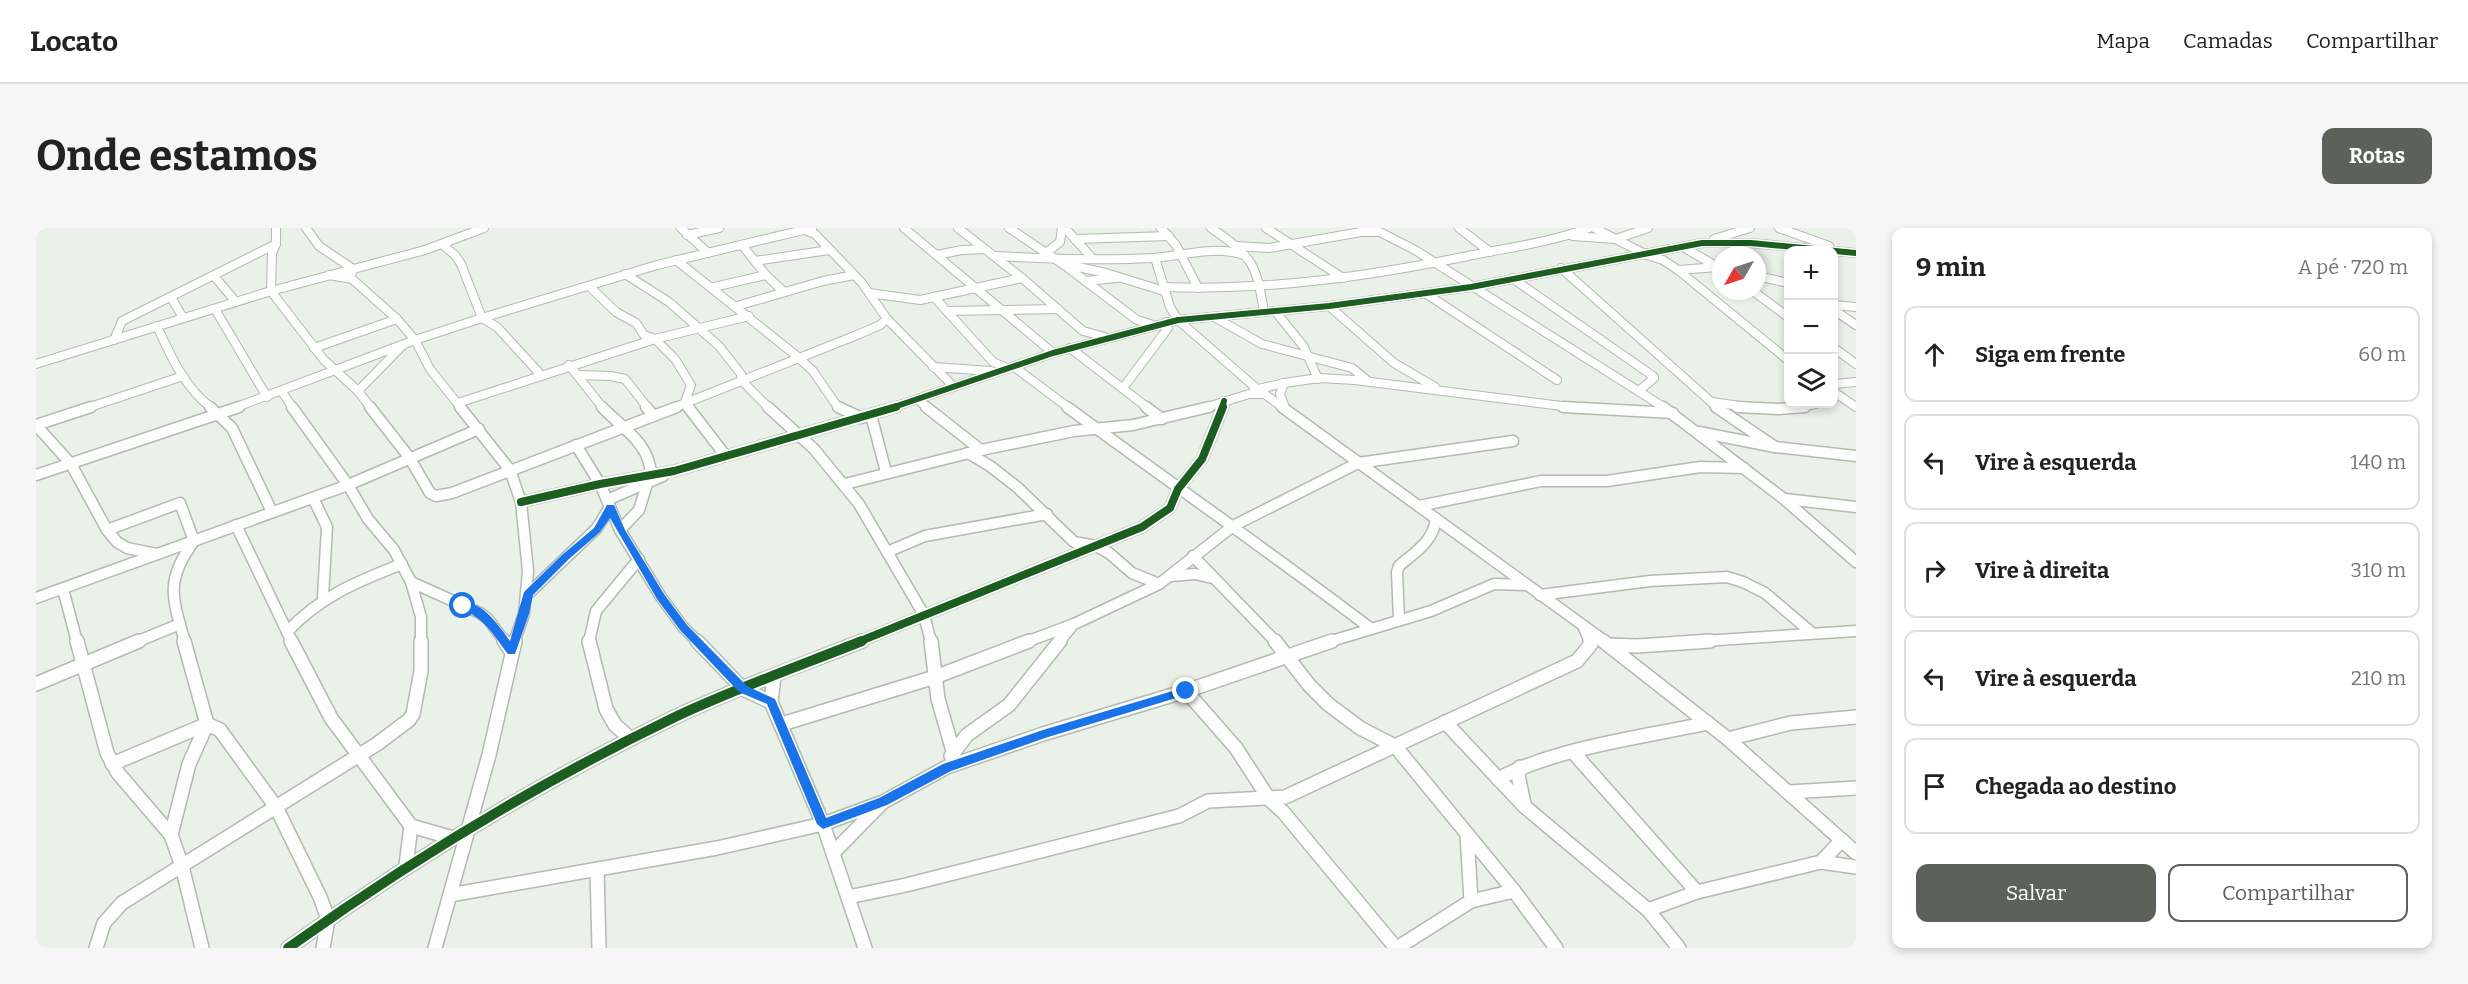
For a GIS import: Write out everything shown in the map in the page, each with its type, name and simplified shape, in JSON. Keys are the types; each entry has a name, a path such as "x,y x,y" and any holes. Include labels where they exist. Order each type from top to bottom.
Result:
{"street":[{"path":"276,228 276,244 272,253 271,291 314,348 358,391 409,457 430,493 436,496 452,493 626,427 890,322"},
{"path":"306,228 308,235 317,245 336,255 353,269"},
{"path":"681,228 708,253"},
{"path":"687,235 719,228"},
{"path":"904,228 1053,353"},
{"path":"958,228 996,256 1083,331 1108,337"},
{"path":"1009,228 1068,266 1137,320 1153,326"},
{"path":"1046,253 1060,242 1063,228"},
{"path":"1063,228 1093,259"},
{"path":"1161,228 1169,236 1198,288"},
{"path":"1211,228 1237,247 1255,270 1261,287 1264,312"},
{"path":"1266,228 1343,278"},
{"path":"1320,228 1332,237"},
{"path":"1459,228 1490,252"},
{"path":"1068,266 1163,286 1261,287 1343,278 1434,263 1570,236 1589,228"},
{"path":"1594,228 1647,255 1663,260 1678,270 1784,357"},
{"path":"1570,236 1616,239 1648,228"},
{"path":"933,367 991,369 1010,367 1166,322 1329,306 1471,286 1562,268 1647,255 1702,243 1750,228"},
{"path":"1779,228 1840,250"},
{"path":"36,364 271,291 443,244 480,229"},
{"path":"1228,250 1246,257 1269,248 1367,229 1380,232 1415,250 1673,413 1697,431 1727,461 1744,468 1784,499 1856,562"},
{"path":"1367,229 1380,232"},
{"path":"36,475 282,392 403,344 482,318 676,260 812,230 854,275 890,322 954,387"},
{"path":"1075,239 1169,236"},
{"path":"1702,243 1751,243 1856,253"},
{"path":"114,340 122,321 276,244"},
{"path":"443,244 461,264 482,318 497,327 541,375"},
{"path":"742,245 784,292"},
{"path":"996,256 1057,260 1155,258 1237,247 1269,248"},
{"path":"1683,247 1712,263"},
{"path":"937,255 962,250 985,249"},
{"path":"755,261 829,250"},
{"path":"1658,252 1663,260"},
{"path":"1155,258 1170,307 1178,320 1257,392 1285,408 1609,645 1728,739 1856,853"},
{"path":"676,260 714,287 798,357 813,372 837,406 867,417"},
{"path":"1068,266 1077,260"},
{"path":"1562,268 1706,400 1759,442"},
{"path":"1678,270 1712,268"},
{"path":"352,279 353,269"},
{"path":"1547,271 1573,277"},
{"path":"625,274 669,302 719,346 741,374 742,381 814,449 845,484 924,615 933,648 935,677 943,721 953,751"},
{"path":"714,287 766,274"},
{"path":"329,275 352,279 397,319 416,340 430,369 510,470 521,502 528,594 524,614 511,651 489,755 435,948"},
{"path":"736,306 823,281 854,275"},
{"path":"214,276 236,302"},
{"path":"869,293 915,300 1022,278"},
{"path":"1085,281 1123,278 1163,286"},
{"path":"1512,278 1653,376 1654,378 1639,392"},
{"path":"1766,278 1784,282"},
{"path":"589,286 616,312 636,323 644,335 655,339 675,359 691,385 685,402"},
{"path":"1425,293 1557,380"},
{"path":"171,297 183,318"},
{"path":"934,297 948,311 991,369"},
{"path":"1765,300 1784,314"},
{"path":"1329,306 1344,322 1419,379 1448,392"},
{"path":"1838,306 1856,308"},
{"path":"948,311 1001,308 1058,309"},
{"path":"215,309 267,397"},
{"path":"1287,322 1302,309"},
{"path":"1275,311 1287,322 1318,379"},
{"path":"1838,313 1856,325"},
{"path":"458,403 569,365 655,339 749,316"},
{"path":"1214,317 1262,344 1309,361 1352,368 1363,379 1371,382"},
{"path":"314,348 397,319"},
{"path":"1132,331 1137,320"},
{"path":"1123,388 1168,328 1166,322"},
{"path":"157,326 183,376 199,399 219,413 232,428 272,512"},
{"path":"1083,331 1087,343"},
{"path":"358,391 388,363 403,344"},
{"path":"1070,348 1162,419"},
{"path":"1838,351 1856,363"},
{"path":"1030,360 1031,379"},
{"path":"1295,380 1309,361"},
{"path":"569,365 603,408 626,427 645,450 652,466 639,510 620,530"},
{"path":"1010,367 1031,379 1088,420 1178,489 1233,525 1370,628"},
{"path":"521,502 600,484 649,479 796,434 867,417 954,387 991,369"},
{"path":"578,375 611,376 625,379 653,415"},
{"path":"159,554 127,548 117,543 107,530 71,464 36,425 183,376"},
{"path":"845,484 981,450 1074,431 1100,430 1162,419 1295,380 1371,382 1605,411 1673,413"},
{"path":"1838,384 1856,382"},
{"path":"1284,383 1280,394 1285,408"},
{"path":"96,948 99,930 109,915 122,903 276,807 361,760 377,744 409,720 416,704 422,671 423,628 411,582 388,542 368,519 348,485 282,392"},
{"path":"1838,397 1856,406"},
{"path":"918,400 981,450"},
{"path":"1706,400 1741,408 1784,407"},
{"path":"288,948 406,865 631,739 675,717 1142,527 1170,508 1178,489 1207,449 1220,418 1224,401"},
{"path":"685,402 725,455"},
{"path":"828,425 837,406"},
{"path":"867,417 886,472"},
{"path":"1074,431 1088,420"},
{"path":"36,598 348,485 479,429"},
{"path":"1697,431 1775,447 1856,456"},
{"path":"782,724 935,677 1074,624 1172,576 1193,556 1233,525 1358,463 1513,441"},
{"path":"576,445 600,484 620,530 661,597 683,627 743,689 771,702"},
{"path":"968,453 1017,486 1074,542 1096,546 1109,553 1132,573 1159,584"},
{"path":"1419,506 1540,481 1626,479 1727,461"},
{"path":"528,594 604,523 609,504 649,479"},
{"path":"313,498 329,530 325,559 326,589 323,597"},
{"path":"1784,499 1856,507"},
{"path":"107,530 180,503 194,541"},
{"path":"887,552 908,541 933,535 1008,524 1047,514"},
{"path":"1399,620 1397,572 1400,566 1432,537 1436,529 1436,519"},
{"path":"236,525 331,718 411,826 453,838"},
{"path":"171,835 184,774 194,747 207,724 173,590 174,577 180,560 194,541"},
{"path":"1069,557 1074,542"},
{"path":"1193,556 1200,571 1212,578 1288,656 1309,684 1342,717 1370,735 1395,746 1514,891 1556,948"},
{"path":"631,739 615,725 606,708 588,639 596,611 639,559"},
{"path":"287,632 310,607 323,597 402,564"},
{"path":"1494,584 1503,568"},
{"path":"1172,576 1200,571"},
{"path":"1540,595 1650,580 1722,576 1736,579 1768,597 1788,610 1812,633"},
{"path":"411,582 480,613 488,619 511,651"},
{"path":"450,895 717,848 823,824 883,801 947,767 1043,734 1186,691 1370,628 1431,611 1494,584 1526,585"},
{"path":"63,589 112,764 171,835 182,866 202,948"},
{"path":"36,684 180,624"},
{"path":"947,767 953,751 967,735 1009,705 1074,624"},
{"path":"848,897 906,885 1179,816 1208,801 1285,797 1577,660 1591,644 1584,628"},
{"path":"1609,645 1636,646 1856,631"},
{"path":"1629,661 1636,646"},
{"path":"774,676 771,702 823,824 865,948"},
{"path":"1186,691 1236,748 1269,799 1284,813 1396,948 1471,901 1514,891"},
{"path":"1728,739 1747,732 1796,722 1856,717"},
{"path":"1445,722 1524,806 1648,910 1679,948"},
{"path":"1498,778 1520,767 1573,752 1708,723"},
{"path":"112,764 207,724 220,730 276,807 320,897 328,919 323,948"},
{"path":"1573,752 1697,892"},
{"path":"1520,767 1518,775 1524,806"},
{"path":"1789,792 1856,788"},
{"path":"1284,813 1285,797"},
{"path":"833,853 883,801"},
{"path":"406,865 411,826"},
{"path":"1467,834 1471,901"},
{"path":"1821,862 1842,840"},
{"path":"1648,910 1697,892 1821,862 1856,867"},
{"path":"597,870 599,948"}],"cycle path":[{"path":"521,502 600,484 674,471 828,425 871,415 1053,353 1178,320 1329,306 1471,287 1702,243 1751,243 1856,253"},
{"path":"288,948 428,853 575,769 675,717 1142,527 1170,508 1178,489 1202,459 1220,418 1224,401"}],"route":[{"path":"463,606 488,619 511,651 524,614 528,594 604,523 610,507 620,530 661,597 683,627 743,689 771,702 823,824 883,801 947,767 1043,734 1186,691"}]}
